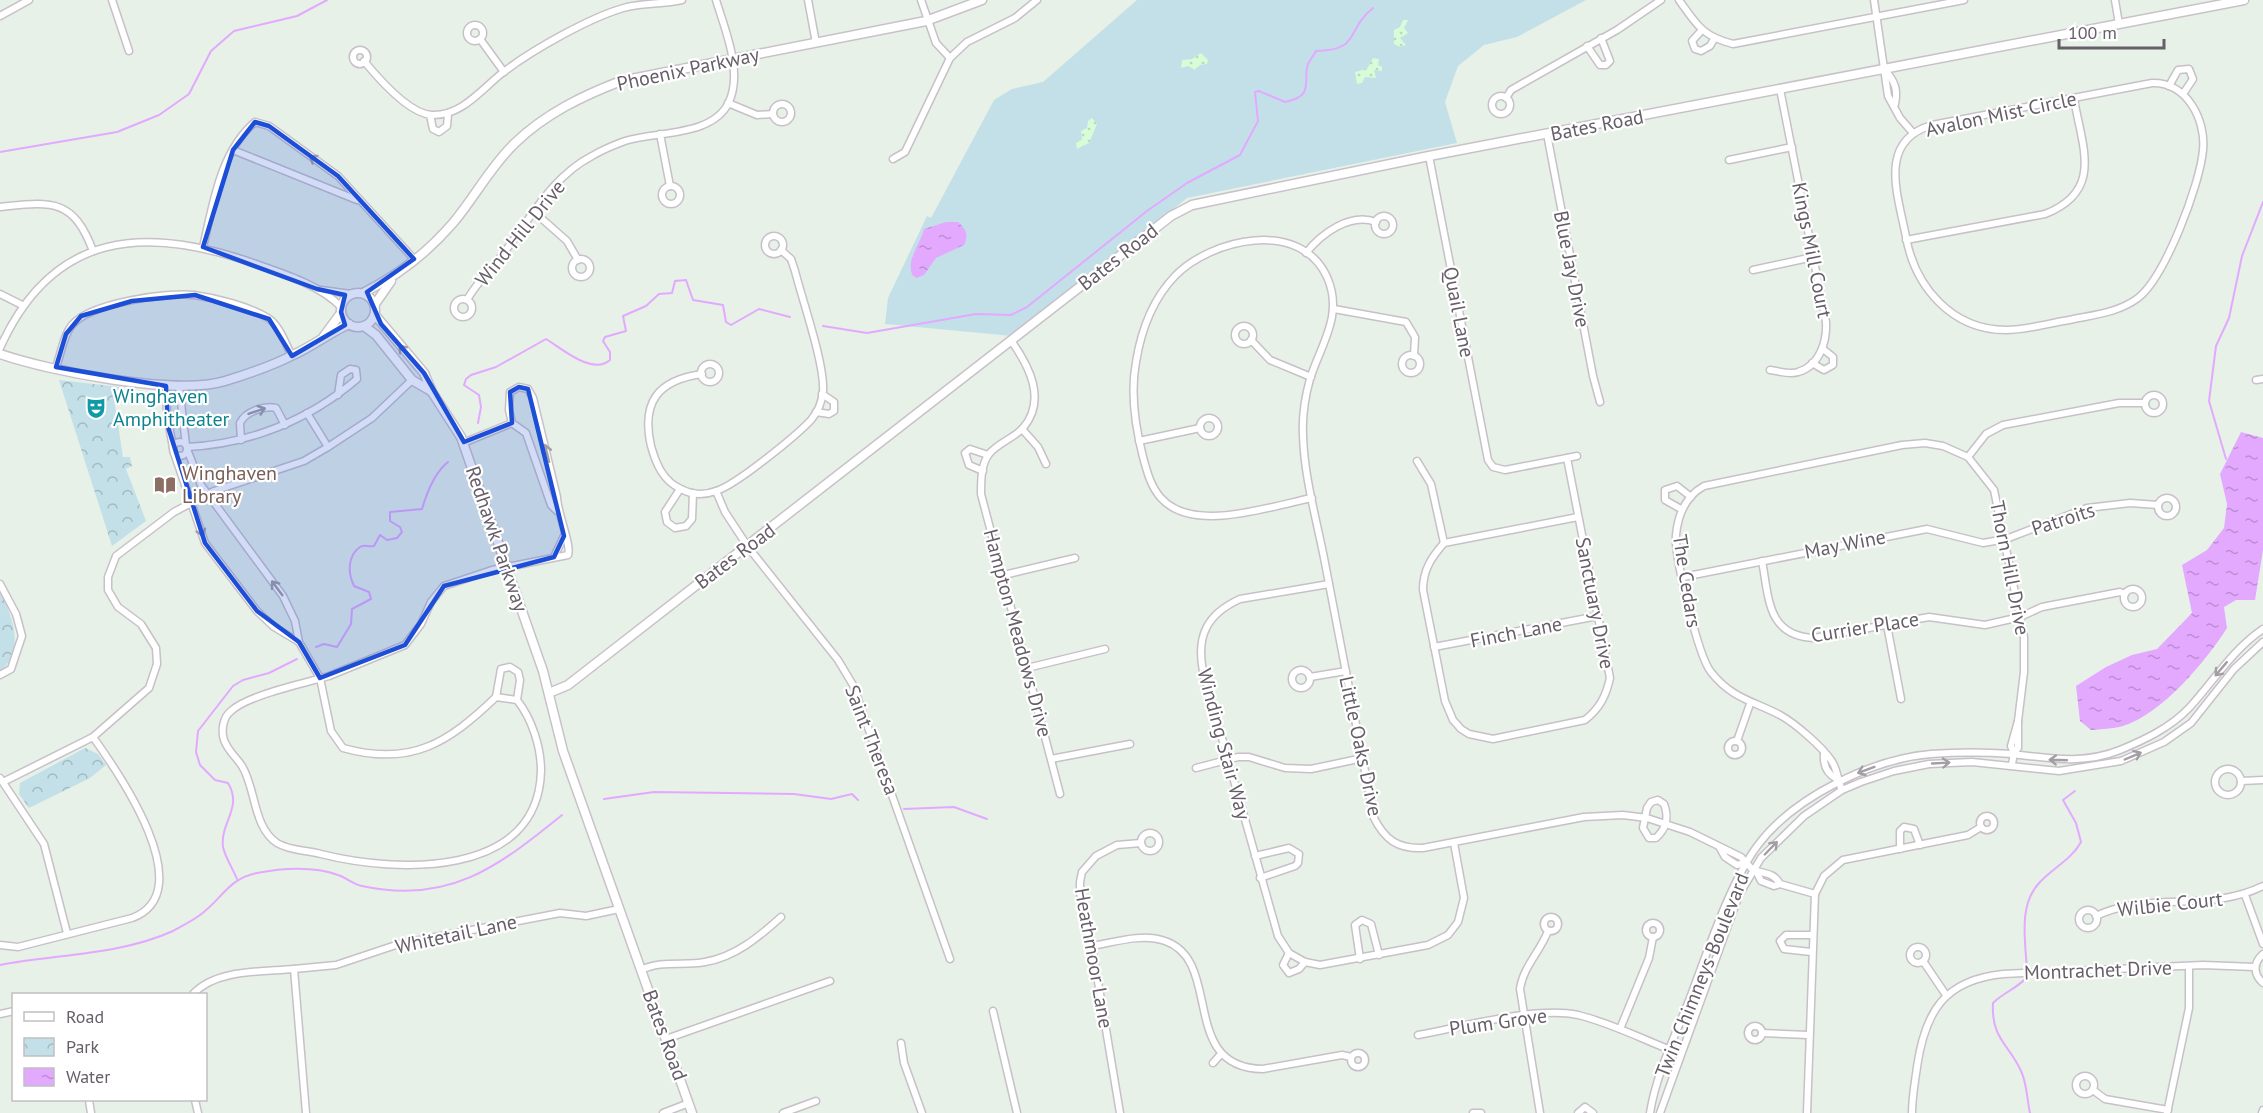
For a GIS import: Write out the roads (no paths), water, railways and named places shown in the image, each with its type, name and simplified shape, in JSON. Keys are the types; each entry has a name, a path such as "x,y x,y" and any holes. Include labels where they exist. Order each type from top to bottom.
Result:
{"street":[{"path":"0,16 29,0"},
{"path":"112,0 129,51"},
{"path":"364,61 391,91 419,111 430,115 448,114 462,106 504,72 585,24 627,7 682,0"},
{"path":"716,0 732,59 734,81 728,103 757,115 773,114"},
{"path":"808,0 816,43"},
{"path":"921,0 926,21 936,43 950,58"},
{"name":"Phoenix Parkway","path":"351,294 363,293 392,278 442,235 513,144 538,122 574,100 621,81 926,21 982,0"},
{"path":"893,159 905,152 950,58 967,42 1015,18 1037,0"},
{"path":"1506,98 1511,90 1661,0"},
{"path":"1679,0 1701,31 1714,39 1733,44 1964,0"},
{"path":"1874,0 1886,70 1885,84 1900,118 1913,133"},
{"path":"2115,0 2119,24"},
{"name":"Bates Road","path":"693,1113 557,734 549,693 568,685 748,547 1171,216 1192,205 1428,156 2243,0"},
{"path":"1701,31 1692,41 1695,49 1701,51 1706,49 1714,39"},
{"path":"1587,46 1600,65 1606,65 1610,61 1610,55 1601,38"},
{"path":"480,39 504,72"},
{"path":"2169,86 2178,70 2190,69 2193,79 2184,94"},
{"name":"Avalon Mist Circle","path":"2152,83 2169,86 2184,94 2195,110 2203,140 2197,179 2160,270 2146,290 2127,305 2105,313 2019,329 1982,327 1954,315 1928,292 1915,270 1906,240 1895,165 1900,149 1913,133 1932,125 2152,83"},
{"name":"Kings Mill Court","path":"1780,89 1826,322 1823,349 1833,357 1833,365 1824,369 1812,363"},
{"path":"1906,240 2045,214 2061,208 2073,198 2083,183 2086,168 2074,99"},
{"name":"Wind Hill Drive","path":"467,300 533,211 571,171 590,157 626,141 696,127 715,118 728,103"},
{"path":"430,115 433,129 439,132 447,126 448,114"},
{"path":"203,247 215,199 233,150 242,134 255,122 269,126 338,176 414,259"},
{"path":"660,134 670,186"},
{"name":"Blue Jay Drive","path":"1547,134 1593,376 1600,402"},
{"path":"1729,160 1792,147"},
{"path":"233,150 359,201"},
{"name":"Quail Lane","path":"1428,156 1488,460 1493,467 1504,470 1568,458"},
{"path":"0,207 44,203 63,208 83,227 93,251"},
{"path":"533,211 567,241 578,260"},
{"path":"1306,253 1318,237 1333,227 1368,219 1376,222"},
{"name":"Little Oaks Drive","path":"1312,498 1221,516 1185,514 1159,497 1150,482 1134,412 1135,365 1144,328 1155,303 1183,268 1199,258 1231,246 1268,239 1288,243 1306,253 1326,274 1334,309 1328,339 1311,377 1305,401 1303,436 1312,498 1374,818 1391,842 1408,849 1454,843 1584,817 1623,815 1646,818 1690,832 1741,857 1745,864 1754,870 1766,872 1780,884 1815,894"},
{"path":"0,348 22,306 51,275 93,251 122,244 155,241 203,247 266,267 317,289 351,294 324,336"},
{"path":"702,374 678,378 664,387 653,400 648,413 648,432 657,465 667,480 680,489 693,493 717,491 731,484 803,428 816,412 822,394 821,373 795,271 791,259 781,250"},
{"path":"1753,270 1813,257"},
{"name":"Phoenix Parkway","path":"375,304 392,278"},
{"path":"317,289 341,310 349,324"},
{"path":"0,354 24,362 166,386 223,382 292,356 349,324 364,326 371,322 375,315 375,304 363,293"},
{"path":"0,294 22,306"},
{"path":"56,367 66,334 81,316 132,301 184,295 217,301 255,312 269,319 277,327 292,356"},
{"path":"1334,309 1406,322 1415,337 1414,356"},
{"name":"Redhawk Parkway","path":"375,315 424,373 432,392 463,443 549,693"},
{"name":"Redhawk Parkway","path":"364,326 376,335 412,380 432,392"},
{"path":"1251,340 1270,360 1311,377"},
{"path":"982,471 969,465 965,453 970,449 976,449 988,455 1022,429 1032,409 1034,388 1028,366 1012,342"},
{"path":"1770,370 1800,372 1812,363 1823,349"},
{"path":"67,933 44,844 1,780 93,736 149,688 158,664 156,648 141,624 118,607 112,599 108,577 116,556 174,512 191,503 304,461 328,447 372,418 412,380"},
{"path":"166,386 167,414 174,451 205,543 257,611 274,627 299,642"},
{"path":"179,386 186,447 193,468 208,495 283,596 295,621 299,642 320,678 332,731 343,748 362,753 388,755 418,750 447,740 468,724 496,697 501,669 510,667 518,672 520,680 517,700"},
{"path":"496,697 517,700 527,712 541,764 540,787 533,812 521,830 504,843 482,854 434,864 346,860 276,843 264,827 256,807 253,787 223,738 223,723 230,711 271,693 320,678 405,645 421,624 431,602 444,586 492,570 508,569 567,555 570,550 557,511 557,497 533,398 528,389 519,387 510,392 509,410 512,423 526,433 551,506 557,511"},
{"path":"816,412 829,414 834,411 834,402 822,394"},
{"path":"174,451 179,442 186,447 241,440 285,425 338,395"},
{"path":"1968,457 1986,434 2003,426 2119,403 2145,403"},
{"path":"241,440 240,423 249,413 270,407 276,408 285,425"},
{"path":"307,413 328,447"},
{"path":"463,443 512,423"},
{"path":"1139,441 1200,428"},
{"path":"1022,429 1038,447 1046,464"},
{"name":"Thorn Hill Drive","path":"1902,445 1925,443 1943,446 1968,457 1994,490 2006,539 2025,656 2018,721 2018,748 2013,754 2012,764"},
{"name":"The Cedars","path":"1842,790 1831,759 1780,715 1750,704 1725,688 1704,661 1694,632 1675,537 1681,509 1690,497 1704,486 1902,445"},
{"path":"174,451 183,455 186,447"},
{"name":"Hampton Meadows Drive","path":"988,455 982,471 981,494 1004,575 1059,794"},
{"path":"1568,458 1577,456"},
{"name":"Sanctuary Drive","path":"1568,458 1610,678 1607,692 1595,711 1586,720 1493,739 1468,734 1453,720 1444,701 1423,576 1433,555 1444,543 1578,517"},
{"path":"1417,462 1431,484 1444,543"},
{"path":"1681,509 1665,500 1665,490 1677,486 1690,497"},
{"path":"680,489 665,512 667,522 675,528 686,526 692,519 693,493"},
{"name":"Saint Theresa","path":"717,491 724,512 748,547 838,660 853,685 950,958"},
{"name":"Patroits","path":"2006,539 2087,508 2130,503 2158,505"},
{"name":"May Wine","path":"1683,577 1927,529 1983,543 2006,539"},
{"path":"1004,575 1075,558"},
{"name":"Currier Place","path":"1762,561 1772,612 1779,625 1790,634 1814,638 1929,617 1985,625 2020,617 2042,607 2067,601 2120,592 2125,594"},
{"path":"0,584 16,614 22,636 11,669 0,675"},
{"name":"Winding Stair Way","path":"1329,584 1240,599 1219,610 1203,635 1200,659 1278,936 1289,953 1305,962 1320,965 1438,942 1454,929 1464,898 1454,843"},
{"name":"Finch Lane","path":"1434,647 1598,616"},
{"path":"1887,626 1901,699"},
{"name":"Twin Chimneys Boulevard","path":"1650,1113 1670,1050 1709,948 1745,864 1770,832 1798,808 1837,780 1892,761 1928,754 1972,752 2013,754 2059,761 2118,752 2158,733 2187,709 2227,662 2263,629"},
{"name":"Twin Chimneys Boulevard","path":"1660,1113 1739,895 1770,847 1804,816 1842,790 1894,771 1929,764 1972,762 2012,764 2059,771 2121,761 2164,742 2190,723 2234,669 2263,642"},
{"path":"1027,668 1105,649"},
{"path":"1310,677 1346,671"},
{"path":"1737,741 1750,704"},
{"path":"0,945 18,947 140,915 154,902 159,887 152,843 127,785 93,736"},
{"path":"1051,759 1131,744"},
{"path":"1196,768 1227,759 1250,757 1285,768 1311,769 1363,758"},
{"path":"2226,769 2238,773 2241,781 2239,790 2232,795 2222,795 2215,784 2216,776 2226,769"},
{"path":"2241,781 2263,780"},
{"path":"1658,800 1666,810 1665,823 1656,838 1649,838 1643,828 1646,818 1647,808 1651,802 1658,800"},
{"path":"1900,849 1899,831 1904,826 1914,829 1920,845"},
{"path":"1807,1113 1812,935 1815,894 1824,876 1843,860 1968,836 1981,827"},
{"name":"Heathmoor Lane","path":"1120,1113 1092,946 1080,893 1082,872 1096,856 1117,845 1142,843"},
{"path":"1255,856 1289,848 1299,854 1298,864 1295,866 1260,878"},
{"name":"Wilbie Court","path":"2096,916 2119,907 2198,903 2245,895 2263,886"},
{"name":"Wilbie Court","path":"2245,895 2263,944"},
{"name":"Whitetail Lane","path":"194,993 207,983 223,977 336,965 399,944 560,913 586,916 619,909"},
{"path":"641,970 651,965 706,962 730,954 756,941 781,917"},
{"path":"1359,959 1354,930 1355,925 1362,920 1371,924 1378,955"},
{"path":"1540,1113 1524,1016 1521,981 1548,931"},
{"path":"1811,952 1784,950 1780,941 1786,935 1812,935"},
{"path":"1620,1029 1648,958 1653,937"},
{"path":"1092,946 1155,938 1167,941 1178,949 1192,969 1211,1039 1221,1054 1230,1062 1257,1069 1342,1055 1351,1057"},
{"name":"Winding Stair Way","path":"1289,953 1283,965 1289,973 1299,969 1305,962"},
{"path":"2263,954 2255,967 2256,975 2263,983"},
{"path":"1923,961 1946,995"},
{"path":"2093,1090 2104,1099 2167,1112 2188,1008 2189,966"},
{"name":"Montrachet Drive","path":"1912,1113 1924,1031 1935,1009 1946,995 1973,979 2032,972 2189,966 2255,967"},
{"path":"294,969 306,1113"},
{"path":"666,1040 830,981"},
{"path":"993,1011 1017,1113"},
{"name":"Plum Grove","path":"1418,1035 1524,1016 1576,1015 1620,1029 1680,1053"},
{"path":"1762,1033 1808,1035"},
{"path":"901,1043 904,1063 922,1113"},
{"path":"1214,1063 1221,1054"},
{"path":"783,1113 816,1101"},
{"path":"663,1113 689,1103"},
{"path":"1578,1113 1585,1107 1593,1113"},
{"path":"1473,1113 1481,1113"}],"water":[{"path":"946,222 958,222 963,227 966,232 964,245 936,258 924,275 917,278 913,276 912,259 924,229"},
{"path":"2241,432 2263,438 2263,550 2255,600 2236,600 2224,607 2227,628 2182,685 2153,710 2123,726 2091,730 2080,721 2076,686 2106,667 2132,655 2157,649 2192,613 2182,565 2207,550 2224,528 2227,504 2220,474"}],"waterway":[{"path":"0,152 117,132 159,115 189,94 211,51 234,31 297,16 327,0"},
{"path":"823,326 867,333 976,314 1011,315 1027,307 1147,211 1187,183 1240,155 1258,121 1255,92 1259,91 1285,102 1301,96 1306,87 1308,64 1316,51 1331,50 1347,43 1364,16 1373,8"},
{"path":"2226,459 2209,401 2216,346 2229,318 2242,256 2263,202"},
{"path":"478,423 481,407 479,395 464,385 466,379 471,375 496,367 546,339 576,358 594,365 603,364 610,360 610,352 603,341 605,337 626,331 623,316 646,306 659,294 672,293 675,281 686,280 693,300 723,305 726,322 731,325 759,309 790,317"},
{"path":"316,647 324,644 337,647 351,624 352,609 371,599 369,592 354,586 350,571 353,555 360,547 374,546 380,535 387,540 397,538 402,532 400,527 390,521 390,512 422,509 435,477 448,462"},
{"path":"237,879 223,847 223,838 232,808 232,792 228,783 215,780 200,765 196,752 198,731 233,686 243,680 269,673 297,659"},
{"path":"2030,1113 2023,1076 1998,1033 1993,1015 1993,1003 2027,977 2024,927 2028,903 2033,892 2040,882 2068,858 2081,842 2076,823 2063,800 2075,791"},
{"path":"604,799 654,792 794,794 831,799 852,794 858,800"},
{"path":"904,809 954,807 987,819"},
{"path":"0,965 88,953 153,939 194,919 208,909 232,884 257,873 287,869 319,870 338,875 362,886 393,891 446,886 470,877 516,851 562,815"}],"place":[{"name":"Winghaven Amphitheater","path":"96,408"},
{"name":"Winghaven Library","path":"165,485"}]}
